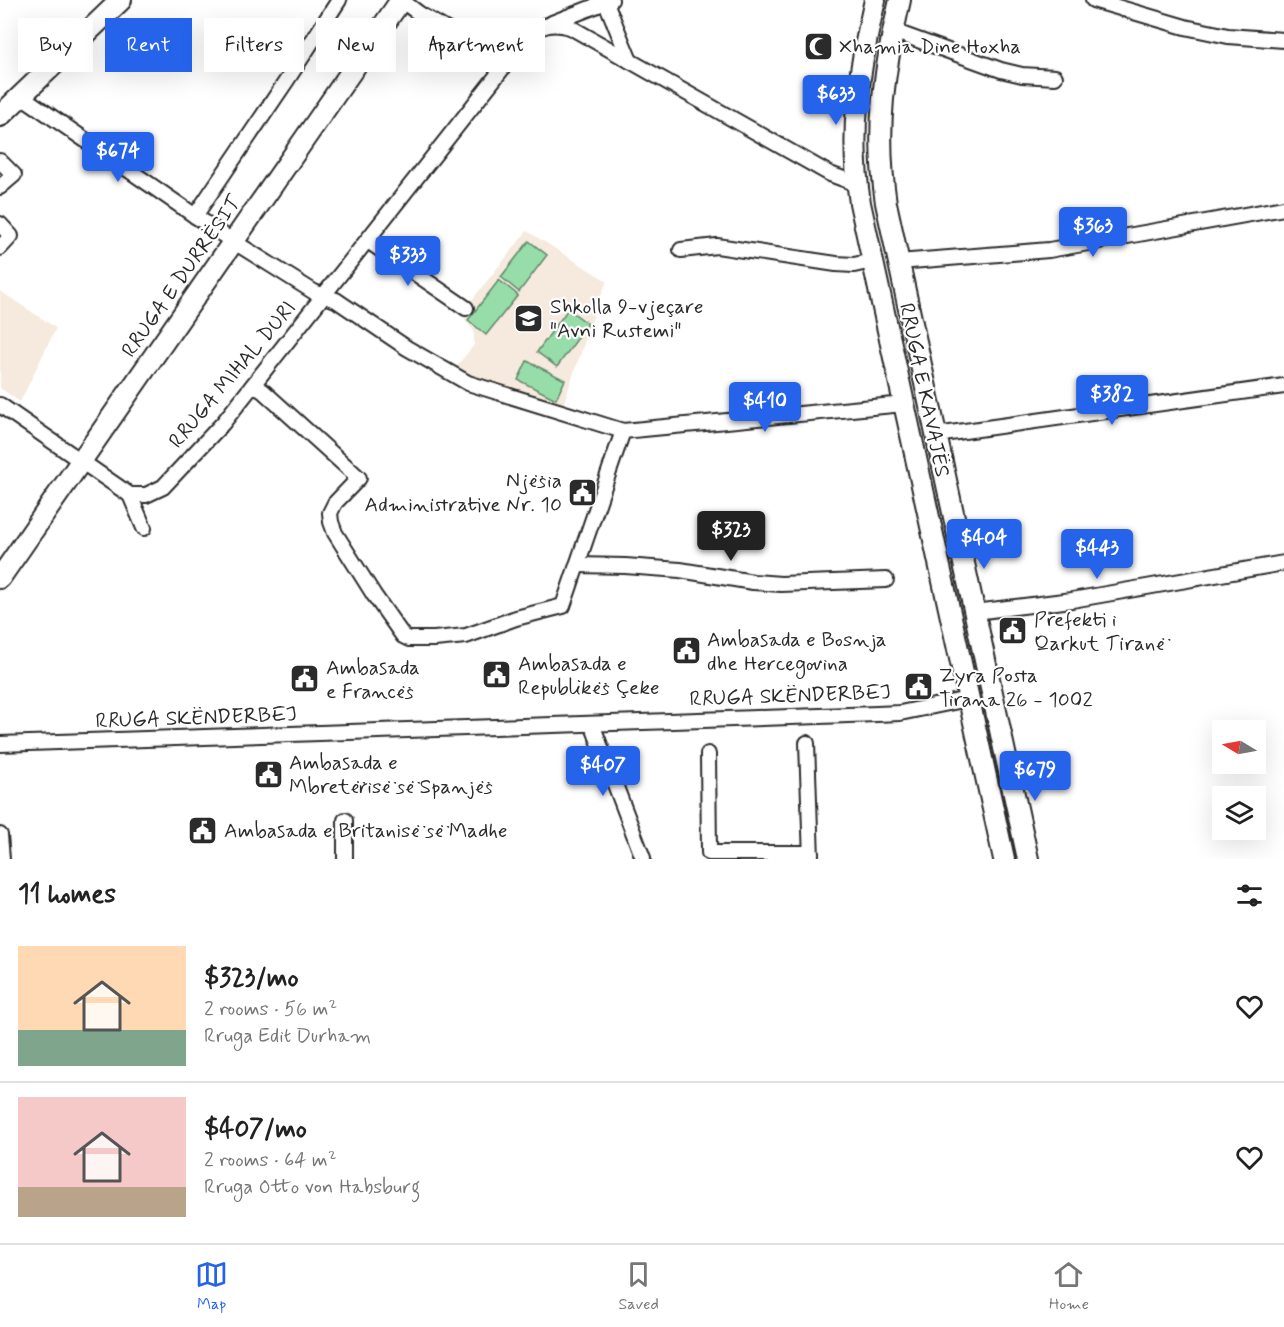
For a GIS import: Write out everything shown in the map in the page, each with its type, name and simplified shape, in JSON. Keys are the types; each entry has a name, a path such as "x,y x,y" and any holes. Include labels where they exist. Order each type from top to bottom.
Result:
{"main road":[{"path":"0,116 121,0"},
{"name":"RRUGA E DURRËSIT","path":"0,578 401,0"},
{"name":"RRUGA E KAVAJËS","path":"875,0 864,45 856,103 854,148 857,184 1004,859"},
{"name":"RRUGA E KAVAJËS","path":"900,0 884,74 880,147 883,185 1028,858"},
{"path":"857,184 883,185"}],"street":[{"name":"RRUGA E DURRËSIT","path":"195,216 339,0"},
{"name":"RRUGA E DURRËSIT","path":"401,0 426,18"},
{"path":"1093,0 1228,36 1284,40"},
{"path":"608,1 630,61"},
{"name":"RRUGA MIHAL DURI","path":"545,25 608,1"},
{"path":"551,23 570,27 830,174 857,184"},
{"path":"893,31 1001,70 1022,75 1055,76"},
{"name":"RRUGA MIHAL DURI","path":"130,495 146,495 163,487 223,423 500,72"},
{"path":"20,95 195,216 314,292 336,300 407,348 468,384 623,431 904,404"},
{"path":"0,161 14,175 0,187"},
{"path":"898,262 1049,250 1284,208"},
{"path":"0,224 11,236 0,248"},
{"path":"368,241 466,308"},
{"path":"681,250 717,246 836,264 854,265 872,261"},
{"path":"253,385 263,391 359,478 335,503 330,513 331,522 335,533 363,577 403,636 409,639 466,636 563,606 623,431"},
{"path":"936,435 1284,386"},
{"path":"1,408 130,495 144,528"},
{"path":"975,612 1072,600 1284,563"},
{"path":"577,565 680,570 753,582 781,584 886,580"},
{"name":"RRUGA SKËNDERBEJ","path":"0,744 900,713 968,699"},
{"path":"592,724 643,858"},
{"path":"708,754 709,853 811,856 807,743"},
{"path":"345,820 345,859"},
{"path":"0,835 2,859"}],"shaded area":[{"name":"Shkolla 9-vjeçare \"Avni Rustemi\"","path":"527,231 607,281 563,405 475,379 456,367 474,345 474,331 465,320 464,310"},
{"path":"0,291 56,328 20,402 0,388"}],"green space":[{"path":"529,241 547,255 519,292 501,277"},
{"path":"499,280 518,295 486,335 468,320"},
{"path":"568,309 588,324 557,367 537,352"},
{"path":"527,361 565,380 556,399 518,380"}],"place":[{"name":"Xhamia Dine Hoxha","path":"818,46"},
{"name":"Shkolla 9-vjeçare \"Avni Rustemi\"","path":"529,318"},
{"name":"Njësia Administrative Nr. 10","path":"583,492"},
{"name":"Prefekti i Qarkut Tiranë","path":"1013,631"},
{"name":"Ambasada e Bosnja dhe Hercegovina","path":"686,651"},
{"name":"Ambasada e Republikës Çeke","path":"497,675"},
{"name":"Ambasada e Francës","path":"305,679"},
{"name":"Zyra Posta Tirana 26 - 1002","path":"918,687"},
{"name":"Ambasada e Mbretërisë së Spanjës","path":"268,774"},
{"name":"Ambasada e Britanisë së Madhe","path":"203,830"}]}
